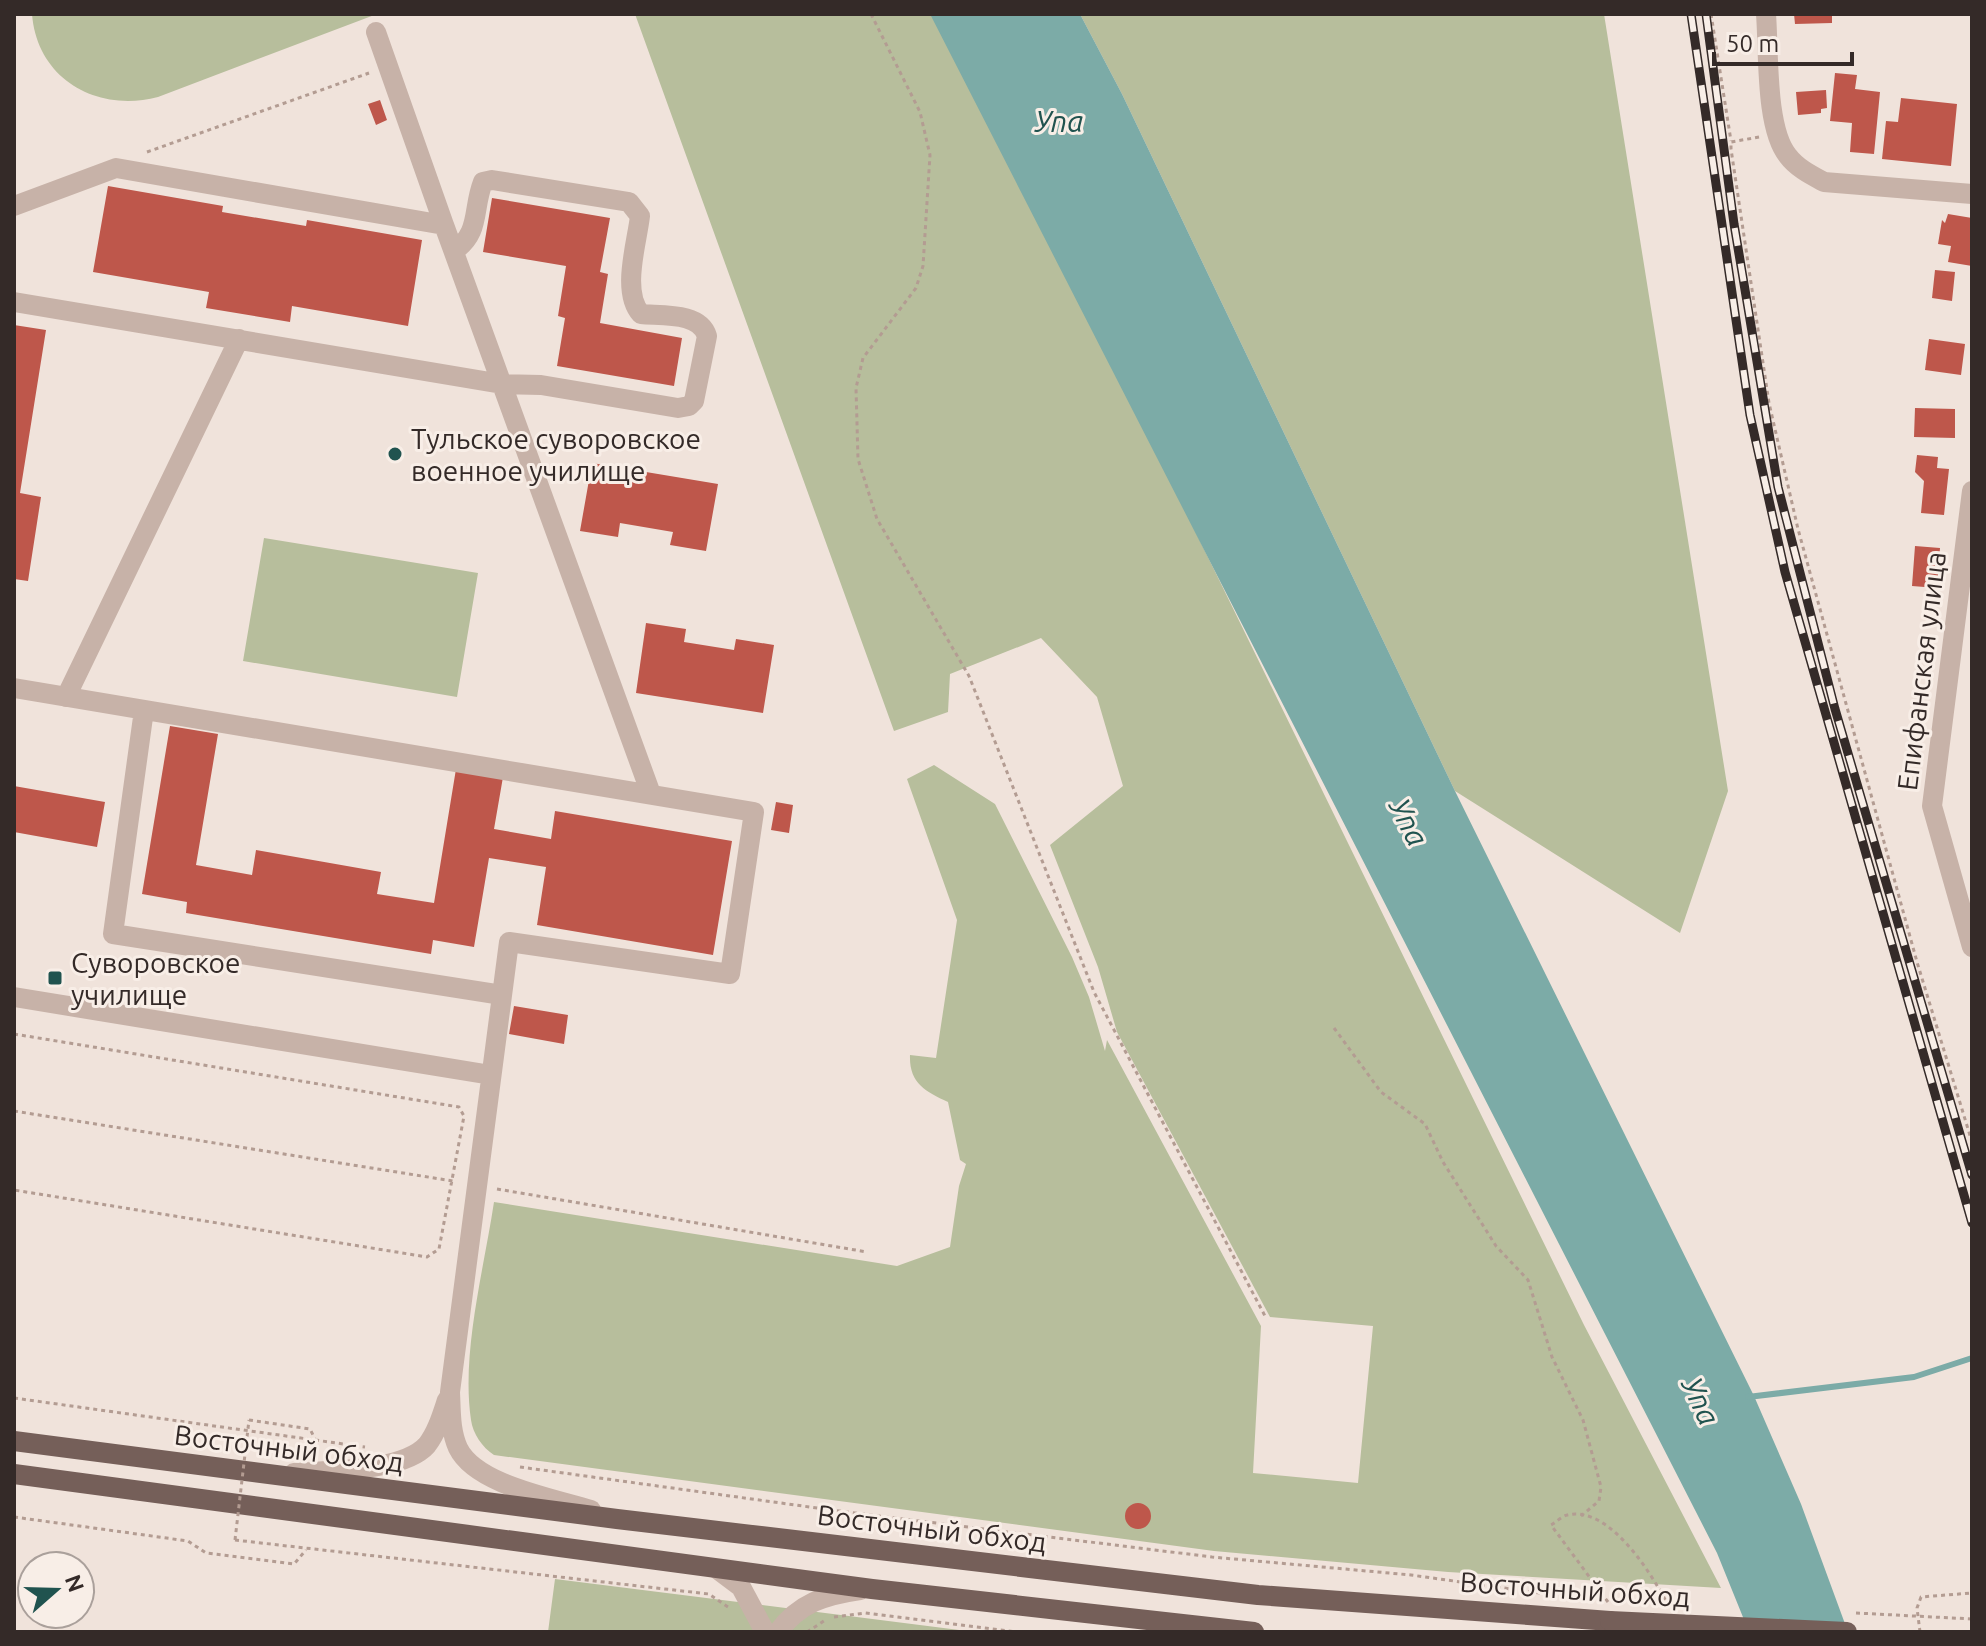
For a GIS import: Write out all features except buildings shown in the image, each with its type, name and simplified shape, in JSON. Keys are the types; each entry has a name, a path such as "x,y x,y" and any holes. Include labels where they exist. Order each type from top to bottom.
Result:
{"main road":[{"name":"Восточный обход","path":"14,1441 617,1519 1258,1595 1610,1621 1847,1632"},
{"path":"14,1474 872,1589 1254,1632"}],"street":[{"path":"1766,14 1776,137 1788,156 1824,182 1972,194"},
{"path":"376,32 651,794"},
{"path":"14,206 116,168 444,225"},
{"path":"14,302 502,384 541,385 678,408 689,406 694,401 707,336 704,327 694,320 641,314 635,307 631,292 640,216 629,202 492,180 483,182 473,231 468,241 454,251"},
{"path":"66,697 239,339"},
{"name":"Епифанская улица","path":"1972,491 1932,806 1972,947"},
{"path":"14,688 754,812 730,974 509,942 450,1392 452,1431 470,1465 492,1479 617,1519"},
{"path":"144,710 113,934 502,995"},
{"path":"14,997 491,1075"},
{"path":"277,1475 379,1465 413,1456 426,1445 437,1429 450,1392"},
{"path":"717,1569 741,1587 765,1632"},
{"path":"778,1632 807,1603 830,1594 872,1589"}],"path":[{"path":"871,14 920,112 930,155 923,266 916,288 863,358 856,388 858,459 877,519 969,676 1094,992 1265,1316"},
{"path":"1711,14 1769,403 1798,529 1917,962 1972,1142"},
{"path":"116,168 120,161 388,66"},
{"path":"1731,142 1741,137 1776,137"},
{"path":"1334,1028 1381,1092 1425,1124 1443,1162 1496,1246 1528,1280 1552,1357 1583,1420 1601,1487 1599,1501 1581,1516"},
{"path":"14,1034 459,1107 464,1116 439,1249 427,1257 14,1190"},
{"path":"14,1111 477,1185 867,1252"},
{"path":"14,1398 378,1449"},
{"path":"315,1439 310,1429 249,1420 235,1540 709,1594 732,1610"},
{"path":"512,1466 877,1516 1212,1557 1411,1575 1577,1598"},
{"path":"1592,1600 1608,1602 1551,1525 1567,1515 1593,1517 1617,1533 1664,1598"},
{"path":"14,1517 188,1541 206,1553 294,1564 307,1549"},
{"path":"1920,1632 1917,1608 1921,1597 1972,1593"},
{"path":"807,1632 829,1617 865,1613 1017,1632"}],"green space":[{"path":"32,14 377,14 158,97 135,101 93,95 74,86 58,73 45,57 36,37"},
{"path":"635,14 942,14 1584,1325 1721,1588 1448,1572 1214,1551 494,1455 479,1440 471,1420 469,1367 475,1311 494,1202 897,1266 950,1247 959,1186 966,1164 960,1160 948,1102 920,1085 910,1065 910,1055 936,1058 957,920 907,779 934,765 995,804 1072,957 1089,997 1105,1051 1107,1040 1261,1326 1253,1473 1358,1483 1373,1326 1270,1317 1117,1032 1098,967 1050,845 1123,786 1097,697 1041,638 950,674 948,712 894,731"},
{"path":"1080,14 1604,14 1728,791 1680,933 1455,791 1122,94"},
{"path":"264,538 478,573 457,697 243,661"},
{"path":"555,1579 975,1632 548,1632"}],"water":[{"name":"Упа","path":"930,14 1080,14 1122,94 1455,791 1754,1396 1801,1504 1848,1632 1749,1632 1717,1553"}],"waterway":[{"path":"1748,1397 1914,1377 1972,1358"}],"railway":[{"path":"1691,14 1750,415 1785,572 1972,1223"},
{"path":"1706,14 1734,224 1778,487 1835,709 1972,1175"}],"place":[{"name":"Тульское суворовское военное училище","path":"395,454"},
{"name":"Суворовское училище","path":"55,978"}]}
